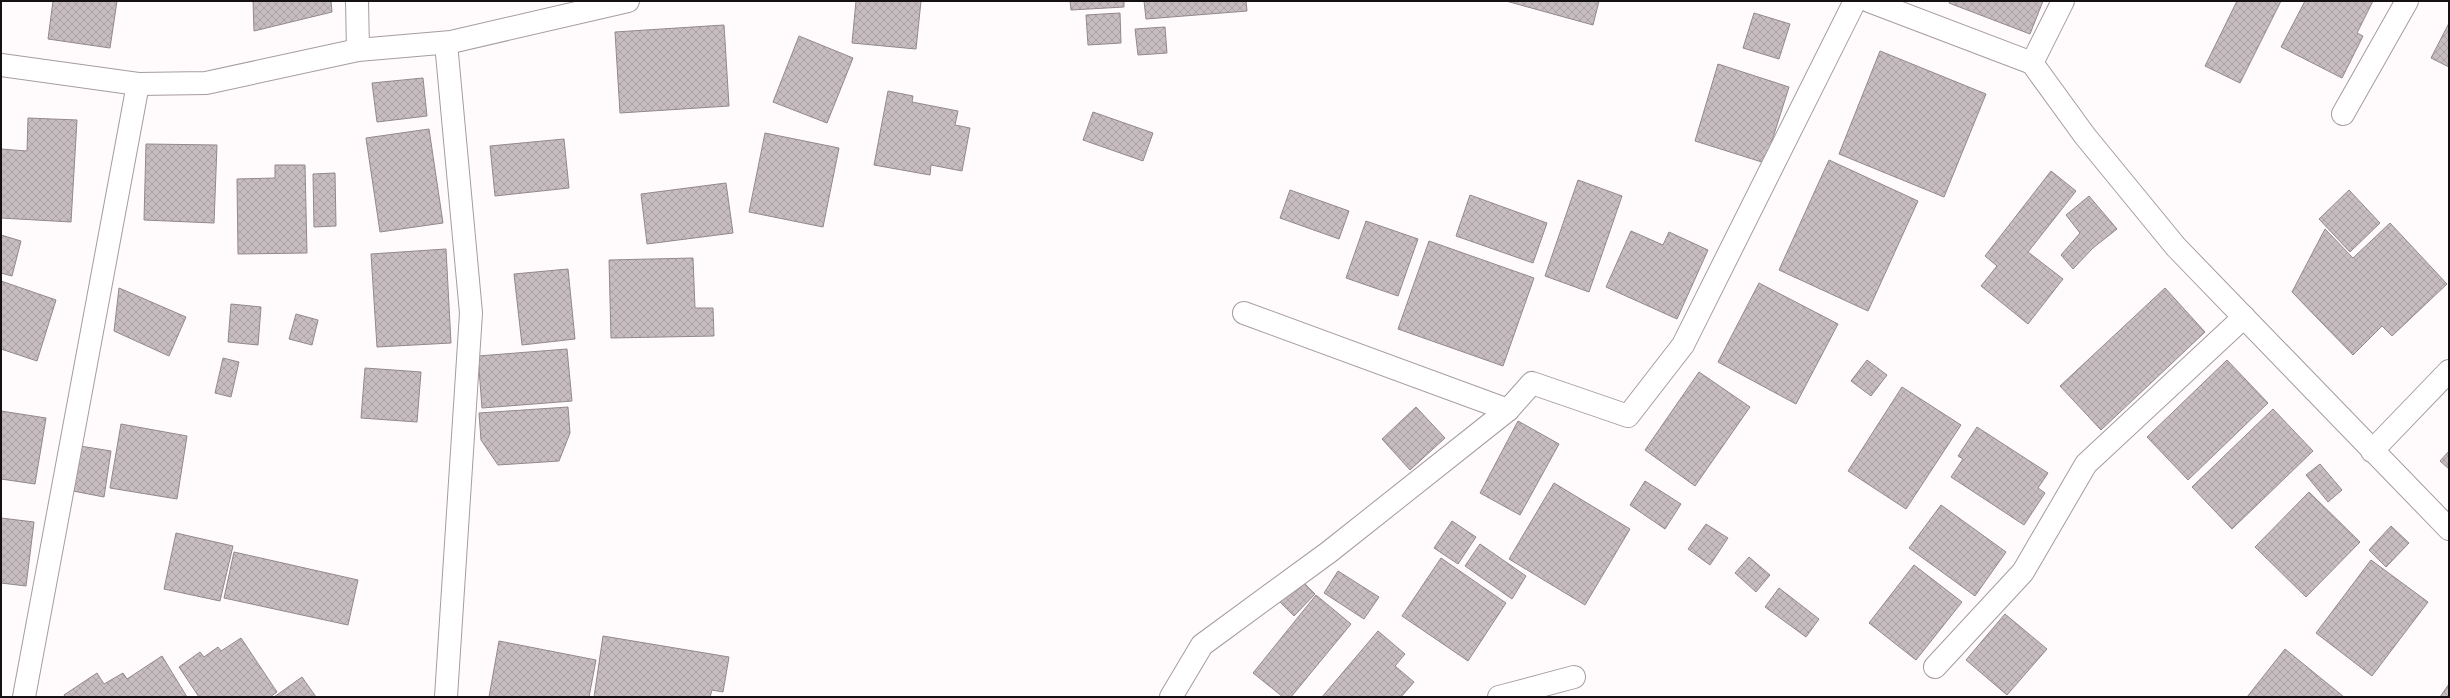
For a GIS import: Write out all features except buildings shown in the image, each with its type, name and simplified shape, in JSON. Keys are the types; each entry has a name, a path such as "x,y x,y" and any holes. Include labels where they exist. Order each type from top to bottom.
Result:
{"street":[{"path":"357,1 358,50"},
{"path":"1,65 138,84 206,83 358,50 446,43 628,1"},
{"path":"1171,697 1202,645 1329,552 1508,410 1532,383 1628,416 1683,345 1855,1"},
{"path":"1869,1 2032,64 2085,136 2176,247 2449,529"},
{"path":"2032,64 2064,1"},
{"path":"2343,114 2407,1"},
{"path":"446,43 471,313 446,697"},
{"path":"24,697 138,84"},
{"path":"1244,313 1508,410"},
{"path":"1935,668 2023,572 2086,464 2244,317"},
{"path":"2372,451 2449,371"},
{"path":"1499,697 1574,677"}]}
